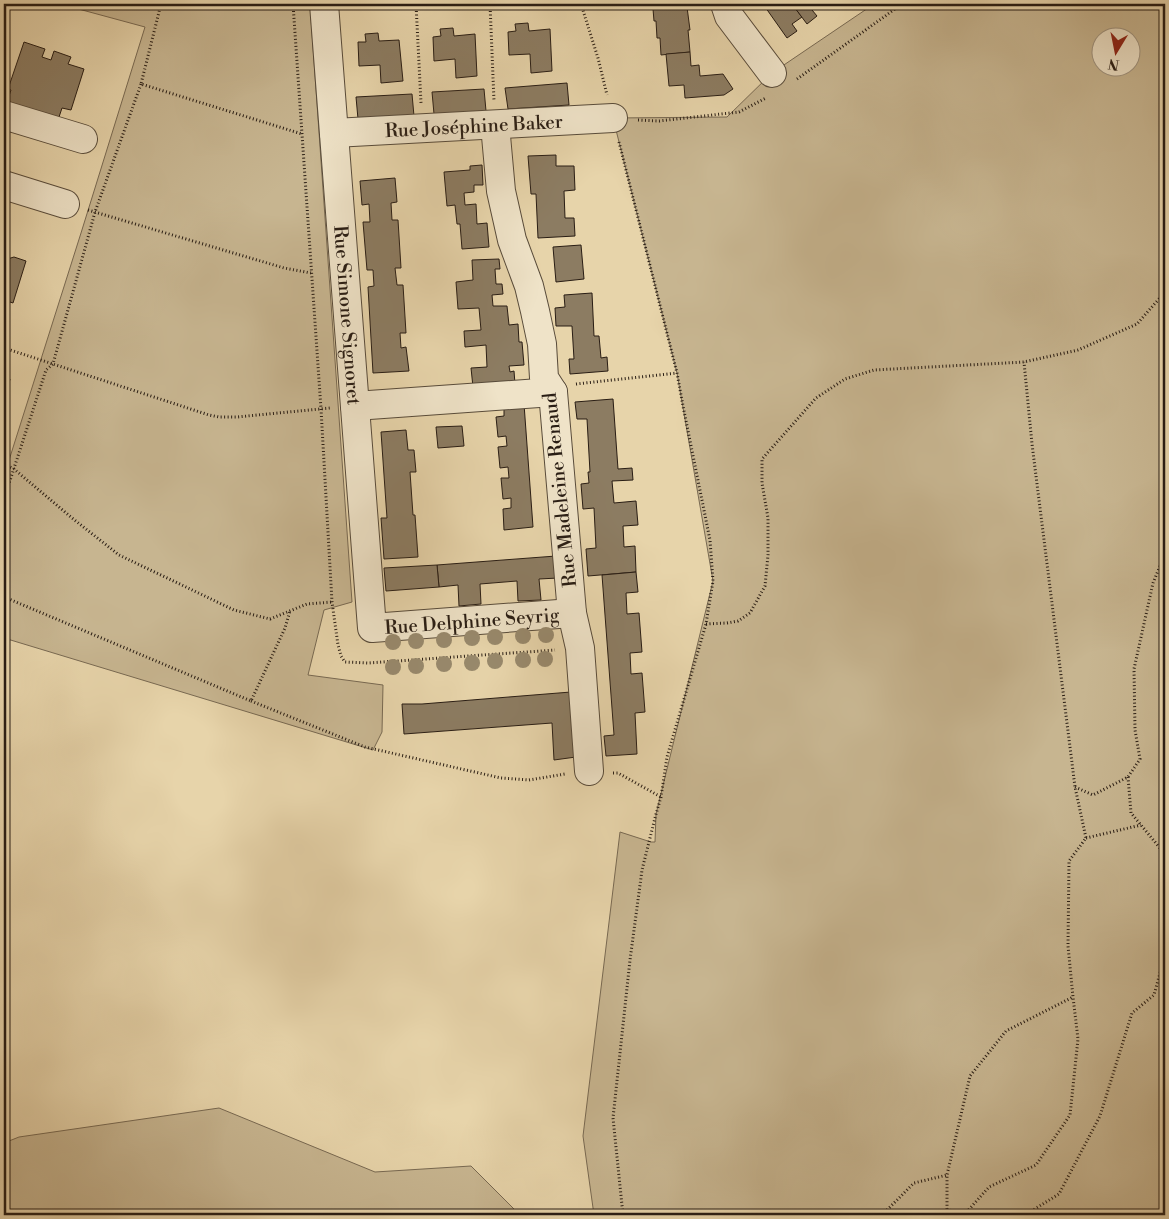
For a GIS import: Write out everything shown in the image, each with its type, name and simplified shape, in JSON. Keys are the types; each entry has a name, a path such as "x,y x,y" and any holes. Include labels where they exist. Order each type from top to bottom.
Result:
{"street":[{"name":"Rue Simone Signoret","path":"324,4 372,628"},
{"path":"725,4 729,16 772,73"},
{"path":"4,115 83,139"},
{"name":"Rue Joséphine Baker","path":"334,133 613,118"},
{"name":"Rue Madeleine Renaud","path":"495,125 502,191 512,240 529,286 535,310 542,344 544,378 553,392 572,613 580,648 589,771"},
{"path":"4,185 65,204"},
{"path":"355,406 553,392"},
{"name":"Rue Delphine Seyrig","path":"372,628 572,613"}],"path":[{"path":"4,499 46,370 52,364 95,212 141,84 161,4"},
{"path":"416,4 422,128"},
{"path":"490,4 495,125"},
{"path":"582,4 598,58 677,373 710,540 713,581 706,624 667,757 661,797 642,870 613,1118 623,1215"},
{"path":"141,84 302,134"},
{"path":"65,204 284,268 311,273"},
{"path":"706,624 727,624 738,621 750,614 765,586 768,555 768,518 762,482 762,459 816,398 845,379 874,370 1024,362 1078,350 1137,324 1165,292"},
{"path":"4,348 219,417 355,406"},
{"path":"1024,362 1032,444 1075,787 1086,838"},
{"path":"553,392 567,386 677,373"},
{"path":"4,464 14,469 119,555 234,610 270,619 307,604 332,602"},
{"path":"1075,787 1093,795 1128,777 1140,759 1135,730 1134,669 1154,583 1165,554"},
{"path":"4,597 365,748 500,778 529,780 589,771 618,773 661,797"},
{"path":"251,701 285,628 290,611"},
{"path":"1128,777 1131,813 1160,848 1165,849"},
{"path":"947,1209 962,1215 989,1187 1036,1165 1070,1115 1078,1039 1068,946 1069,861 1086,838 1141,825"},
{"path":"1025,1215 1059,1194 1100,1116 1132,1013 1154,995 1165,954"},
{"path":"945,1215 947,1209 947,1175 970,1076 1006,1031 1073,997"},
{"path":"882,1215 914,1183 947,1175"}],"shaded area":[{"path":"60,4 310,4 352,602 324,610 308,675 383,685 382,732 373,750 4,638 4,476 145,27"},
{"path":"874,4 1165,4 1165,1215 594,1215 583,1136 620,832 655,842 656,814 713,581 677,373 613,118 727,117 772,73"},
{"path":"219,1108 375,1172 471,1166 520,1215 4,1215 4,1143 19,1137"}],"building":[{"path":"763,4 792,4 802,17 792,24 797,31 787,38"},
{"path":"792,4 820,4 812,10 817,16 807,24"},
{"path":"687,7 690,52 661,55 660,38 657,38 653,9"},
{"path":"528,23 529,31 550,29 552,71 531,73 530,54 509,55 508,32 516,31 515,24"},
{"path":"453,28 454,36 475,34 477,76 456,78 455,59 434,61 433,37 441,36 440,29"},
{"path":"378,33 379,41 399,40 403,81 381,83 380,65 359,66 358,42 366,42 365,34"},
{"path":"24,42 45,49 42,57 51,60 54,51 71,57 68,64 84,69 71,110 62,108 58,120 7,102 11,90 8,89"},
{"path":"690,52 691,66 699,65 700,76 723,74 733,89 724,95 685,98 684,85 669,86 666,54"},
{"path":"567,83 569,105 508,109 505,88"},
{"path":"484,89 486,111 434,114 432,92"},
{"path":"412,94 414,116 358,119 356,97"},
{"path":"556,155 556,166 574,166 575,190 564,191 565,218 574,218 575,236 538,238 536,194 531,194 528,156"},
{"path":"482,165 483,185 474,185 474,192 464,193 465,205 476,204 477,224 487,223 489,247 462,249 460,224 457,224 455,205 447,206 444,172 470,170 470,166"},
{"path":"395,178 397,202 391,203 392,220 398,220 401,268 395,268 397,285 403,285 406,333 400,333 401,348 406,347 409,371 373,373 368,287 374,286 373,270 367,270 363,222 370,222 369,204 362,205 360,181"},
{"path":"581,245 584,279 556,282 553,247"},
{"path":"14,257 26,261 13,303 4,300 4,260"},
{"path":"499,259 500,269 495,269 496,284 502,284 503,294 492,295 493,306 507,306 509,325 518,324 519,342 522,342 524,365 509,366 510,372 514,371 515,384 473,387 471,368 487,367 486,345 465,347 464,331 481,330 479,308 458,309 456,282 473,280 472,260"},
{"path":"592,293 594,336 599,336 601,358 607,357 608,371 570,374 569,359 574,359 572,326 556,326 555,308 565,307 564,295"},
{"path":"4,376 10,379 4,404"},
{"path":"613,399 618,469 632,468 633,480 612,481 614,503 636,501 638,525 623,526 624,547 635,546 636,572 588,576 586,549 596,548 594,508 583,509 581,484 589,483 588,472 590,472 587,419 577,419 575,402"},
{"path":"524,404 533,527 504,530 503,509 511,508 511,498 503,499 501,478 509,478 508,467 500,468 498,447 507,446 506,436 498,437 496,417 504,416 504,406"},
{"path":"462,426 464,446 438,448 436,427"},
{"path":"406,430 408,450 414,450 416,472 410,472 418,557 384,559 381,518 387,518 381,432"},
{"path":"556,556 558,578 539,579 541,600 518,601 517,581 480,584 481,604 459,606 458,585 439,587 437,565"},
{"path":"437,565 439,587 386,591 384,568"},
{"path":"636,572 638,592 626,593 627,614 639,613 642,652 630,653 631,674 642,673 645,712 635,713 637,754 606,756 604,736 614,735 602,575"},
{"path":"571,692 576,757 554,760 552,723 404,734 402,704"}]}
